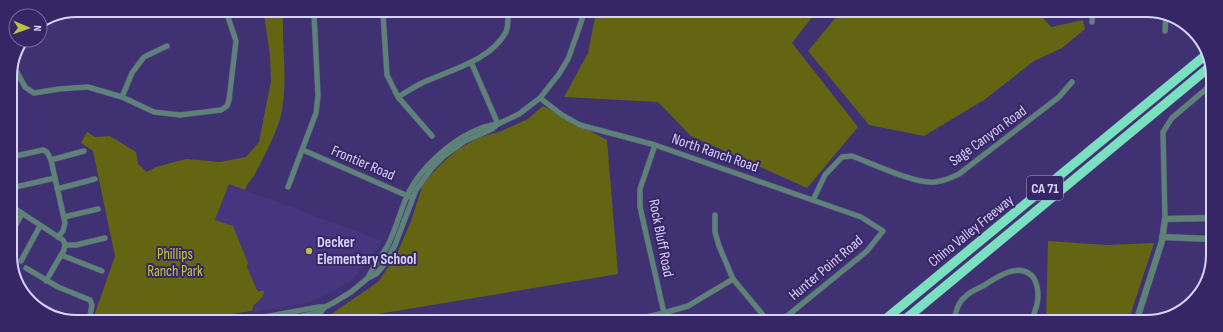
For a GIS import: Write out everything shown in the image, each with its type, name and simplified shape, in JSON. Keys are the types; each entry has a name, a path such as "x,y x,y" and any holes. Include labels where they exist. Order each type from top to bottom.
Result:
{"highway":[{"name":"Chino Valley Freeway","path":"890,315 1203,57"},
{"name":"Chino Valley Freeway","path":"910,315 1206,71"}],"street":[{"path":"17,72 25,87 34,93 59,88 88,87 122,97 154,112 180,115 221,110 227,106 229,100 236,41 228,17"},
{"path":"288,187 316,113 318,96 314,17"},
{"path":"383,17 387,75 398,97 432,136"},
{"path":"398,97 421,84 471,62 491,50 506,32 508,17"},
{"path":"307,315 320,312 325,307 352,292 368,278 376,274 390,254 413,198 422,181 444,156 456,147 519,114 540,98 559,74 568,59 583,17"},
{"path":"1092,17 1092,22"},
{"path":"1165,31 1166,20"},
{"path":"122,97 132,73 144,57 167,46"},
{"path":"471,62 498,124"},
{"name":"Sage Canyon Road","path":"813,200 824,175 842,157 852,156 918,181 934,182 946,180 959,174 1059,98 1072,82"},
{"path":"1138,315 1162,238 1165,219 1163,132 1172,118 1206,91"},
{"name":"North Ranch Road","path":"540,98 562,115 580,124 655,144 861,217 883,231"},
{"path":"368,278 371,270 388,245 408,195 427,166 452,144 472,133 491,125 498,124"},
{"name":"Rock Bluff Road","path":"655,144 640,189 640,206 664,313"},
{"path":"17,156 43,150 47,152 64,217 64,227 58,237"},
{"name":"Frontier Road","path":"303,150 413,198"},
{"path":"50,160 84,152"},
{"path":"17,187 55,178"},
{"path":"57,189 95,179"},
{"path":"64,217 98,209"},
{"path":"17,210 58,237 64,242 65,245"},
{"path":"17,223 22,214"},
{"path":"715,216 715,232 719,246 733,279 763,315"},
{"path":"1165,219 1206,218"},
{"path":"21,261 40,226"},
{"name":"Hunter Point Road","path":"789,315 867,251 883,231"},
{"path":"65,245 76,245 105,238"},
{"path":"1162,238 1206,239"},
{"path":"46,281 65,245"},
{"path":"61,255 102,271"},
{"path":"26,268 58,288 90,300 92,306 90,315"},
{"path":"955,315 959,304 965,296 1005,274 1019,270 1027,272 1033,278 1036,285 1038,303 1034,315"},
{"path":"655,315 688,306 733,279"},
{"path":"273,315 319,306 325,307"}],"shaded area":[{"name":"Decker Elementary School","path":"229,184 382,241 359,272 350,281 335,291 307,303 255,312 251,311 253,306 264,294 256,288 247,267 248,263 215,220"}],"green space":[{"name":"Phillips Ranch Park","path":"264,17 283,17 284,90 281,115 266,153 245,190 229,184 215,220 233,226 256,288 258,291 264,291 263,296 253,306 251,311 226,315 94,315 115,256 93,151 81,143 87,132 95,137 110,136 136,152 138,164 147,172 156,167 186,159 220,162 246,157 259,142 271,81 270,56"},
{"path":"595,17 812,17 792,43 858,127 807,188 691,136 658,102 564,97 588,53"},
{"path":"836,17 1044,17 1044,19 1051,27 1083,20 1085,29 1062,48 1034,61 984,100 924,136 869,125 808,51"},
{"path":"543,106 607,140 618,274 372,315 330,315 378,282 396,256 411,221 423,184 439,166 457,150 480,137 499,132 528,119"},
{"path":"1048,241 1107,245 1154,243 1130,315 1046,315"}],"place":[{"name":"Decker Elementary School","path":"309,251"}]}
